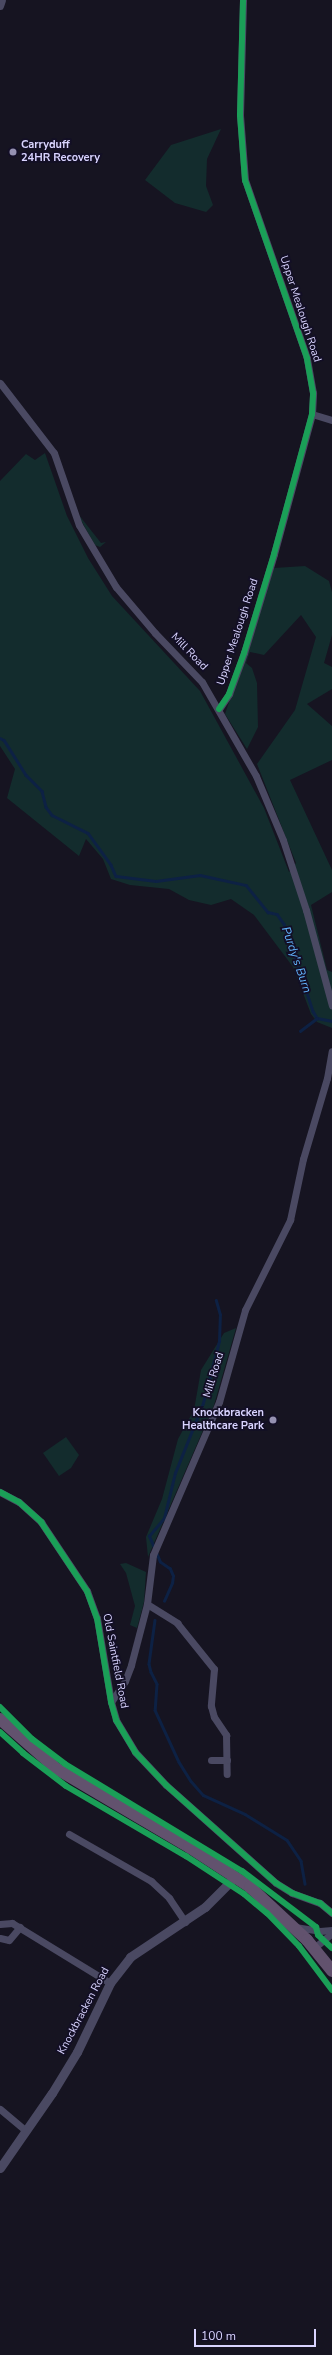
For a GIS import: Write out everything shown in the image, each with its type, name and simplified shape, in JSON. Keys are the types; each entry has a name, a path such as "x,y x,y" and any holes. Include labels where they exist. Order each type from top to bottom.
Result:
{"highway":[{"path":"0,1719 57,1768 235,1876 295,1927 332,1971"}],"street":[{"path":"0,6 2,0"},
{"name":"Upper Mealough Road","path":"219,709 229,694 244,653 312,414 313,393 307,358 245,180 240,115 244,0"},
{"name":"Mill Road","path":"0,382 54,453 79,525 116,587 155,633 189,665 219,709 269,804 306,910 332,1006"},
{"path":"312,414 332,420"},
{"name":"Mill Road","path":"111,1702 125,1681 132,1665 147,1604 151,1567 158,1545 219,1402 244,1310 290,1220 303,1159 327,1078 332,1051"},
{"name":"Old Saintfield Road","path":"0,1492 19,1502 41,1522 87,1591 97,1618 111,1702 125,1738 148,1767 276,1883 292,1893 320,1903 332,1913"},
{"path":"147,1604 177,1623 212,1665 215,1674 211,1706 214,1717 226,1735 227,1774"},
{"path":"211,1760 227,1760"},
{"path":"69,1834 151,1881 169,1898 185,1922"},
{"name":"Knockbracken Road","path":"0,2168 77,2052 110,1983 130,1958 140,1948 185,1922 223,1890 235,1876"},
{"path":"0,1924 8,1922 20,1927 110,1983"},
{"path":"0,1938 9,1940 20,1927"},
{"path":"295,1927 320,1931 332,1930"},
{"path":"314,1948 332,1933"},
{"path":"0,2109 26,2131"}],"green space":[{"path":"221,129 207,159 206,186 213,205 206,212 175,203 145,180 171,145"},
{"path":"45,453 67,516 88,558 112,596 200,691 264,808 289,872 296,863 257,764 295,710 316,637 301,615 264,655 250,652 246,663 252,668 257,683 258,727 247,749 225,714 274,568 305,566 329,581 332,592 332,635 324,663 332,667 332,689 307,704 332,726 332,760 290,780 332,870 332,892 311,905 327,970 332,972 332,1028 317,1022 311,1014 293,967 254,915 231,899 211,905 189,900 169,889 130,885 111,879 103,859 86,839 79,856 7,798 15,769 0,746 0,481 26,454 35,460"},
{"path":"75,510 101,543 106,542 100,547 95,545"},
{"path":"236,1328 214,1405 148,1557 146,1537 162,1499 178,1439 194,1410 201,1370 224,1333"},
{"path":"66,1437 79,1455 71,1468 59,1476 43,1453"},
{"path":"126,1563 146,1572 144,1602 137,1628 130,1625 135,1606 126,1573 120,1564"}],"waterway":[{"name":"Purdy's Burn","path":"0,738 4,740 26,775 42,791 46,807 52,815 88,833 111,865 116,876 156,881 200,875 246,885 268,912 277,914 284,924 313,1011 317,1018 332,1021"},
{"path":"300,1031 317,1018"},
{"path":"164,1601 172,1583 173,1576 170,1569 160,1562 149,1536 164,1518 175,1473 203,1403 219,1341 220,1315 216,1301"},
{"path":"155,1620 149,1664 157,1684 155,1710 179,1762 191,1781 203,1795 245,1814 287,1840 301,1861 305,1884"}],"cycle path":[{"path":"219,709 229,694 244,653 274,554 312,414 313,393 307,358 245,180 240,115 243,0"},
{"path":"0,1492 19,1502 41,1522 87,1591 97,1618 111,1702 116,1720 135,1752 166,1785 276,1883 292,1893 320,1903 332,1913"},
{"path":"0,1707 32,1739 65,1764 242,1871 316,1927 318,1935 332,1948"},
{"path":"0,1732 23,1753 66,1786 186,1856 244,1894 267,1913 299,1946 332,1990"}],"place":[{"name":"Carryduff 24HR Recovery","path":"13,152"},
{"name":"Knockbracken Healthcare Park","path":"273,1420"}]}
